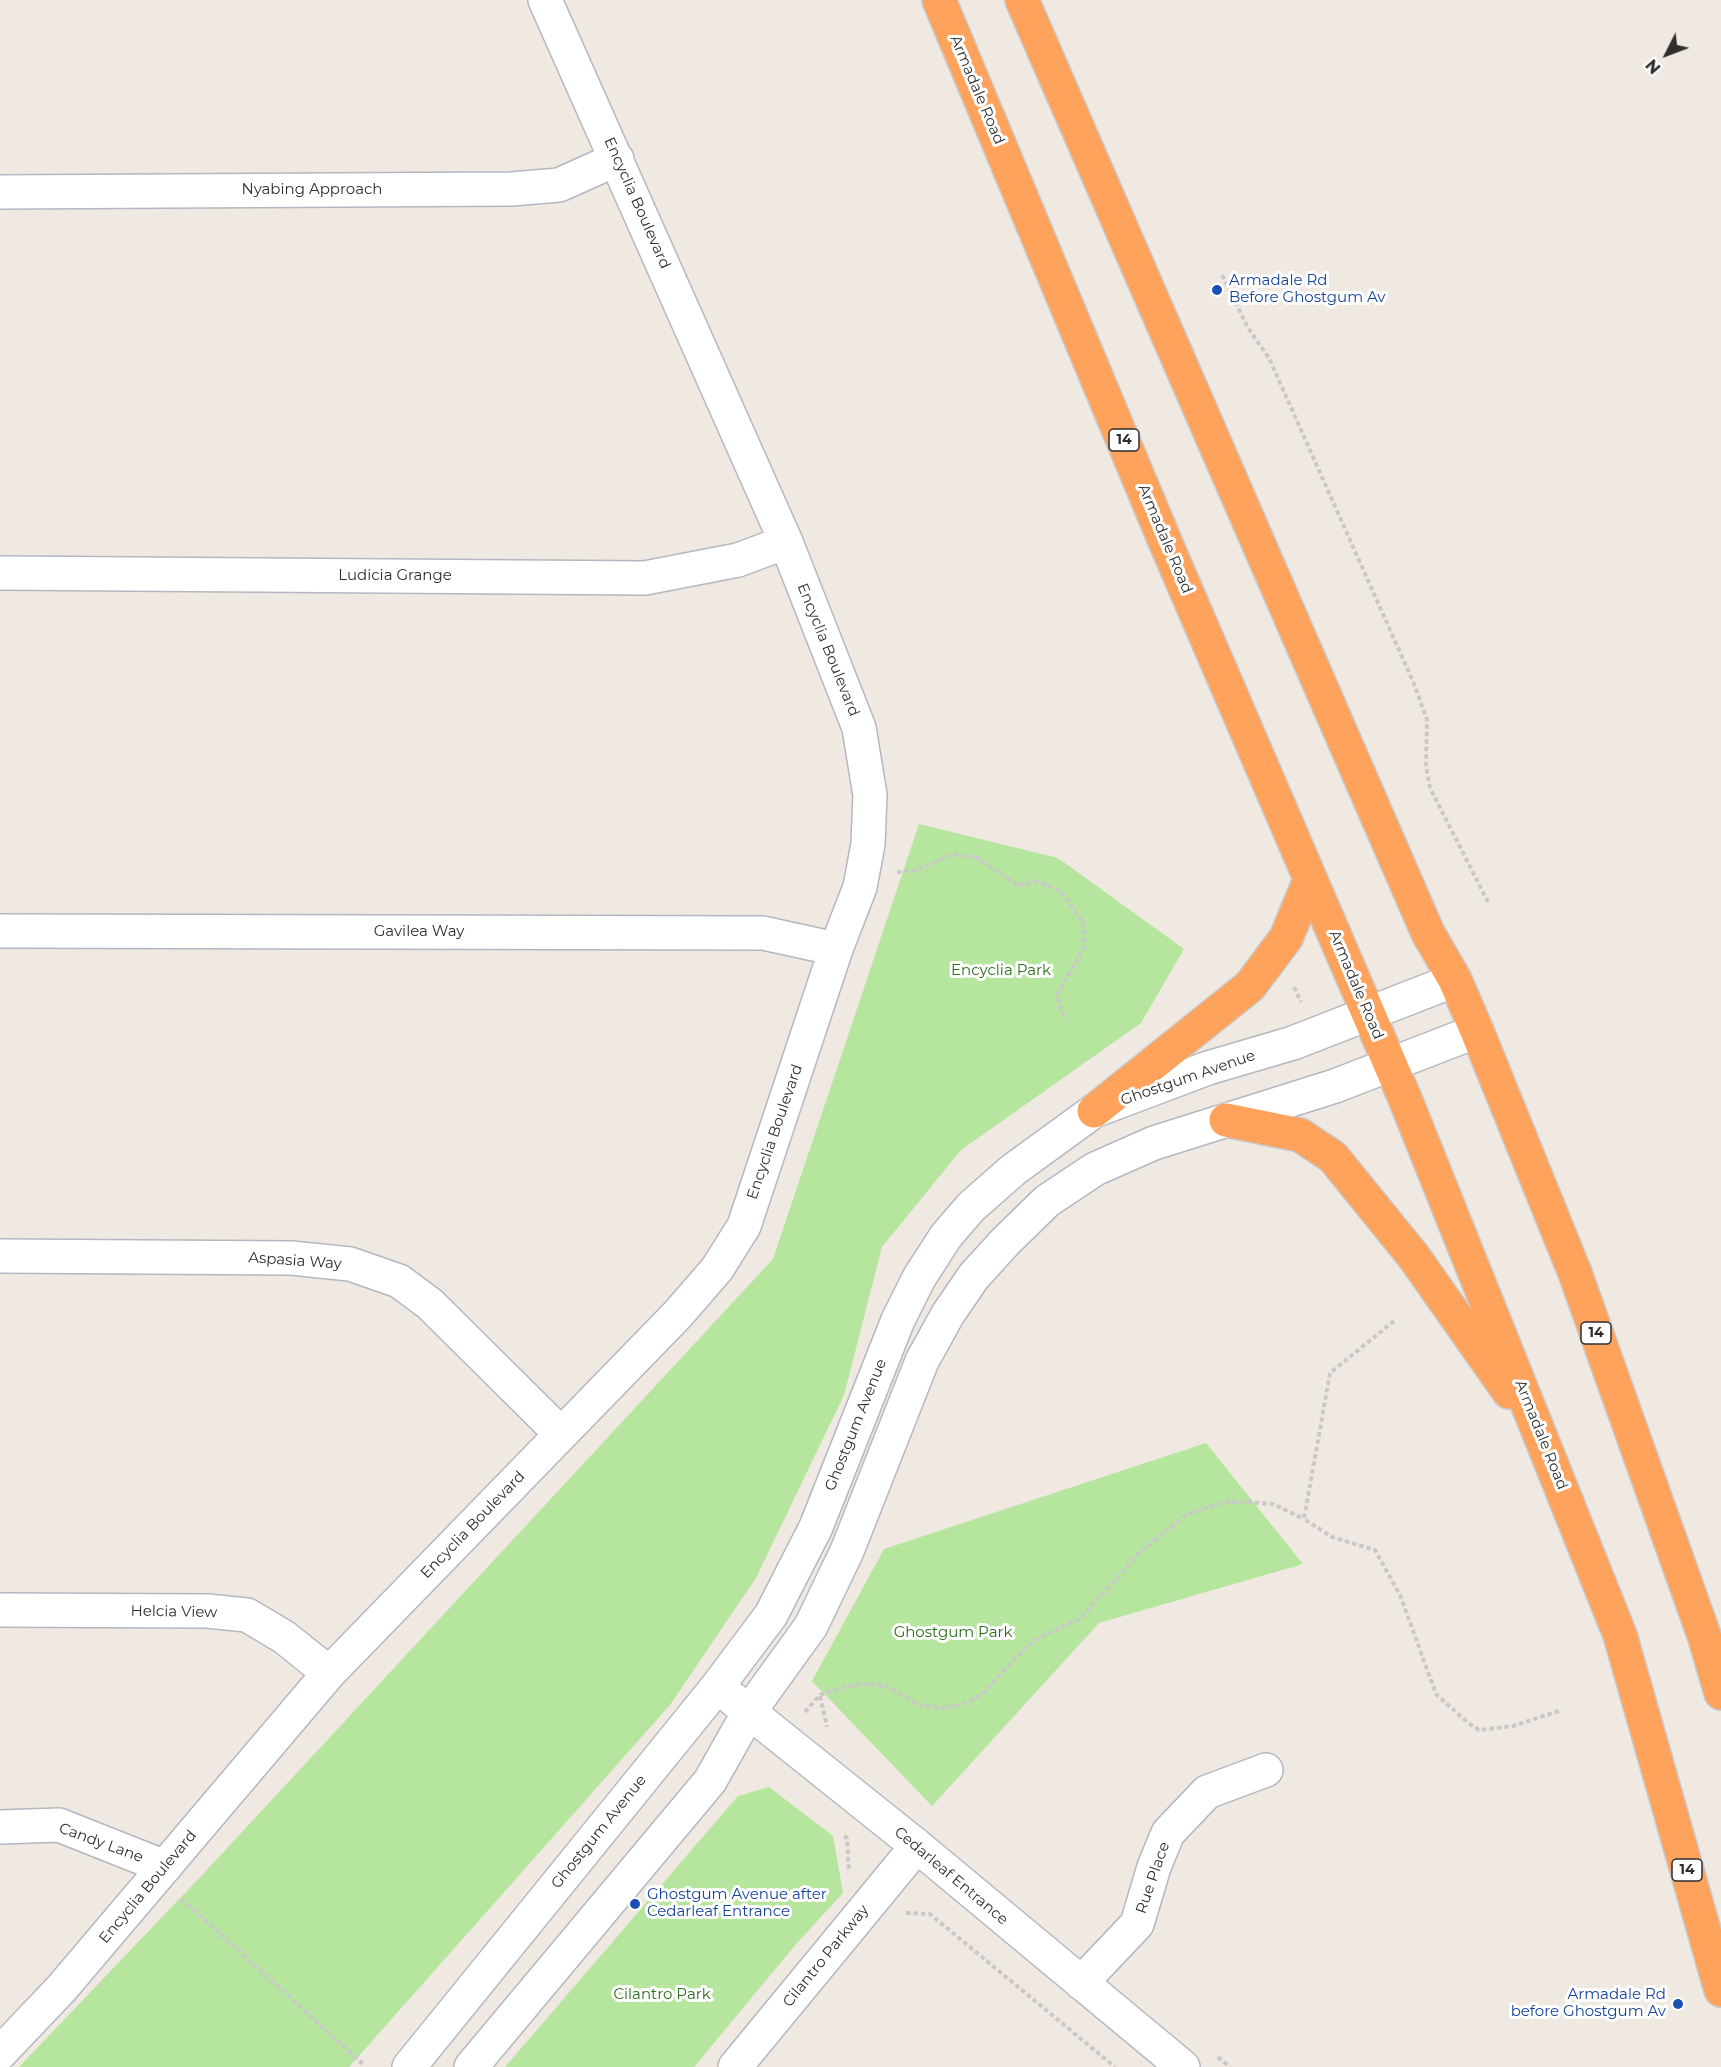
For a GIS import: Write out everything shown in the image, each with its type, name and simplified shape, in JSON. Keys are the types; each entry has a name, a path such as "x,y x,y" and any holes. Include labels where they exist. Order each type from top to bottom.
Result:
{"highway":[{"name":"Armadale Road","path":"939,0 1310,880 1369,1013 1620,1635 1721,1990"},
{"name":"14","path":"1022,0 1428,933 1455,980 1477,1032 1575,1273 1705,1638 1721,1693"},
{"path":"1094,1111 1250,986 1286,938 1310,880"},
{"path":"1226,1120 1300,1135 1334,1157 1414,1257 1543,1440"}],"street":[{"name":"Encyclia Boulevard","path":"0,2053 62,1989 329,1672 678,1314 717,1269 744,1226 836,949 860,887 868,844 870,795 859,728 786,542 545,0"},
{"name":"Nyabing Approach","path":"0,192 511,189 559,186 617,159"},
{"name":"Ludicia Grange","path":"0,573 645,578 738,560 786,542"},
{"name":"Gavilea Way","path":"0,931 763,933 836,949"},
{"name":"Ghostgum Avenue","path":"409,2067 717,1687 771,1615 816,1527 898,1320 919,1278 946,1236 971,1207 1013,1170 1094,1111 1208,1068 1293,1043 1455,980"},
{"path":"471,2067 710,1781 749,1712 811,1626 847,1551 922,1361 948,1314 974,1276 1047,1201 1095,1169 1154,1143 1335,1086 1477,1032"},
{"name":"Aspasia Way","path":"0,1256 291,1258 350,1264 399,1281 430,1304 561,1434"},
{"name":"Helcia View","path":"0,1610 207,1611 247,1615 284,1637 329,1672"},
{"name":"Cedarleaf Entrance","path":"717,1687 917,1846 1183,2067"},
{"name":"Rue Place","path":"1081,1983 1137,1924 1154,1867 1168,1833 1207,1792 1266,1770"},
{"name":"Candy Lane","path":"0,1827 59,1825 165,1867"},
{"name":"Cilantro Parkway","path":"735,2067 917,1846"}],"path":[{"path":"1222,275 1248,328 1269,358 1415,686 1427,720 1426,766 1430,788 1489,904"},
{"path":"894,872 914,871 954,854 977,858 1019,886 1038,881 1060,891 1083,922 1083,949 1057,995 1061,1011 1068,1020"},
{"path":"1304,1519 1330,1373 1394,1321"},
{"path":"820,1695 844,1687 866,1684 885,1686 919,1705 941,1708 961,1705 982,1695 1025,1648 1040,1637 1080,1619 1140,1552 1186,1515 1225,1502 1250,1502 1273,1504 1304,1519 1332,1537 1375,1550 1400,1595 1436,1694 1467,1722 1479,1730 1513,1726 1562,1710"},
{"path":"838,1831 847,1838 849,1879 890,1913 930,1914 1115,2067"},
{"path":"197,1912 363,2064"}],"green space":[{"name":"Encyclia Park","path":"919,824 1058,858 1184,949 1141,1023 961,1150 882,1247 844,1395 756,1578 670,1705 349,2067 19,2067 205,1872 773,1259"},
{"name":"Ghostgum Park","path":"1206,1443 1303,1564 1099,1623 932,1806 812,1681 884,1549"},
{"name":"Cilantro Park","path":"769,1787 833,1836 843,1893 797,1943 694,2067 505,2067 738,1796"}],"place":[{"name":"Armadale Rd Before Ghostgum Av","path":"1217,290"},
{"name":"Ghostgum Avenue after Cedarleaf Entrance","path":"635,1904"},
{"name":"Armadale Rd before Ghostgum Av","path":"1678,2004"}]}
